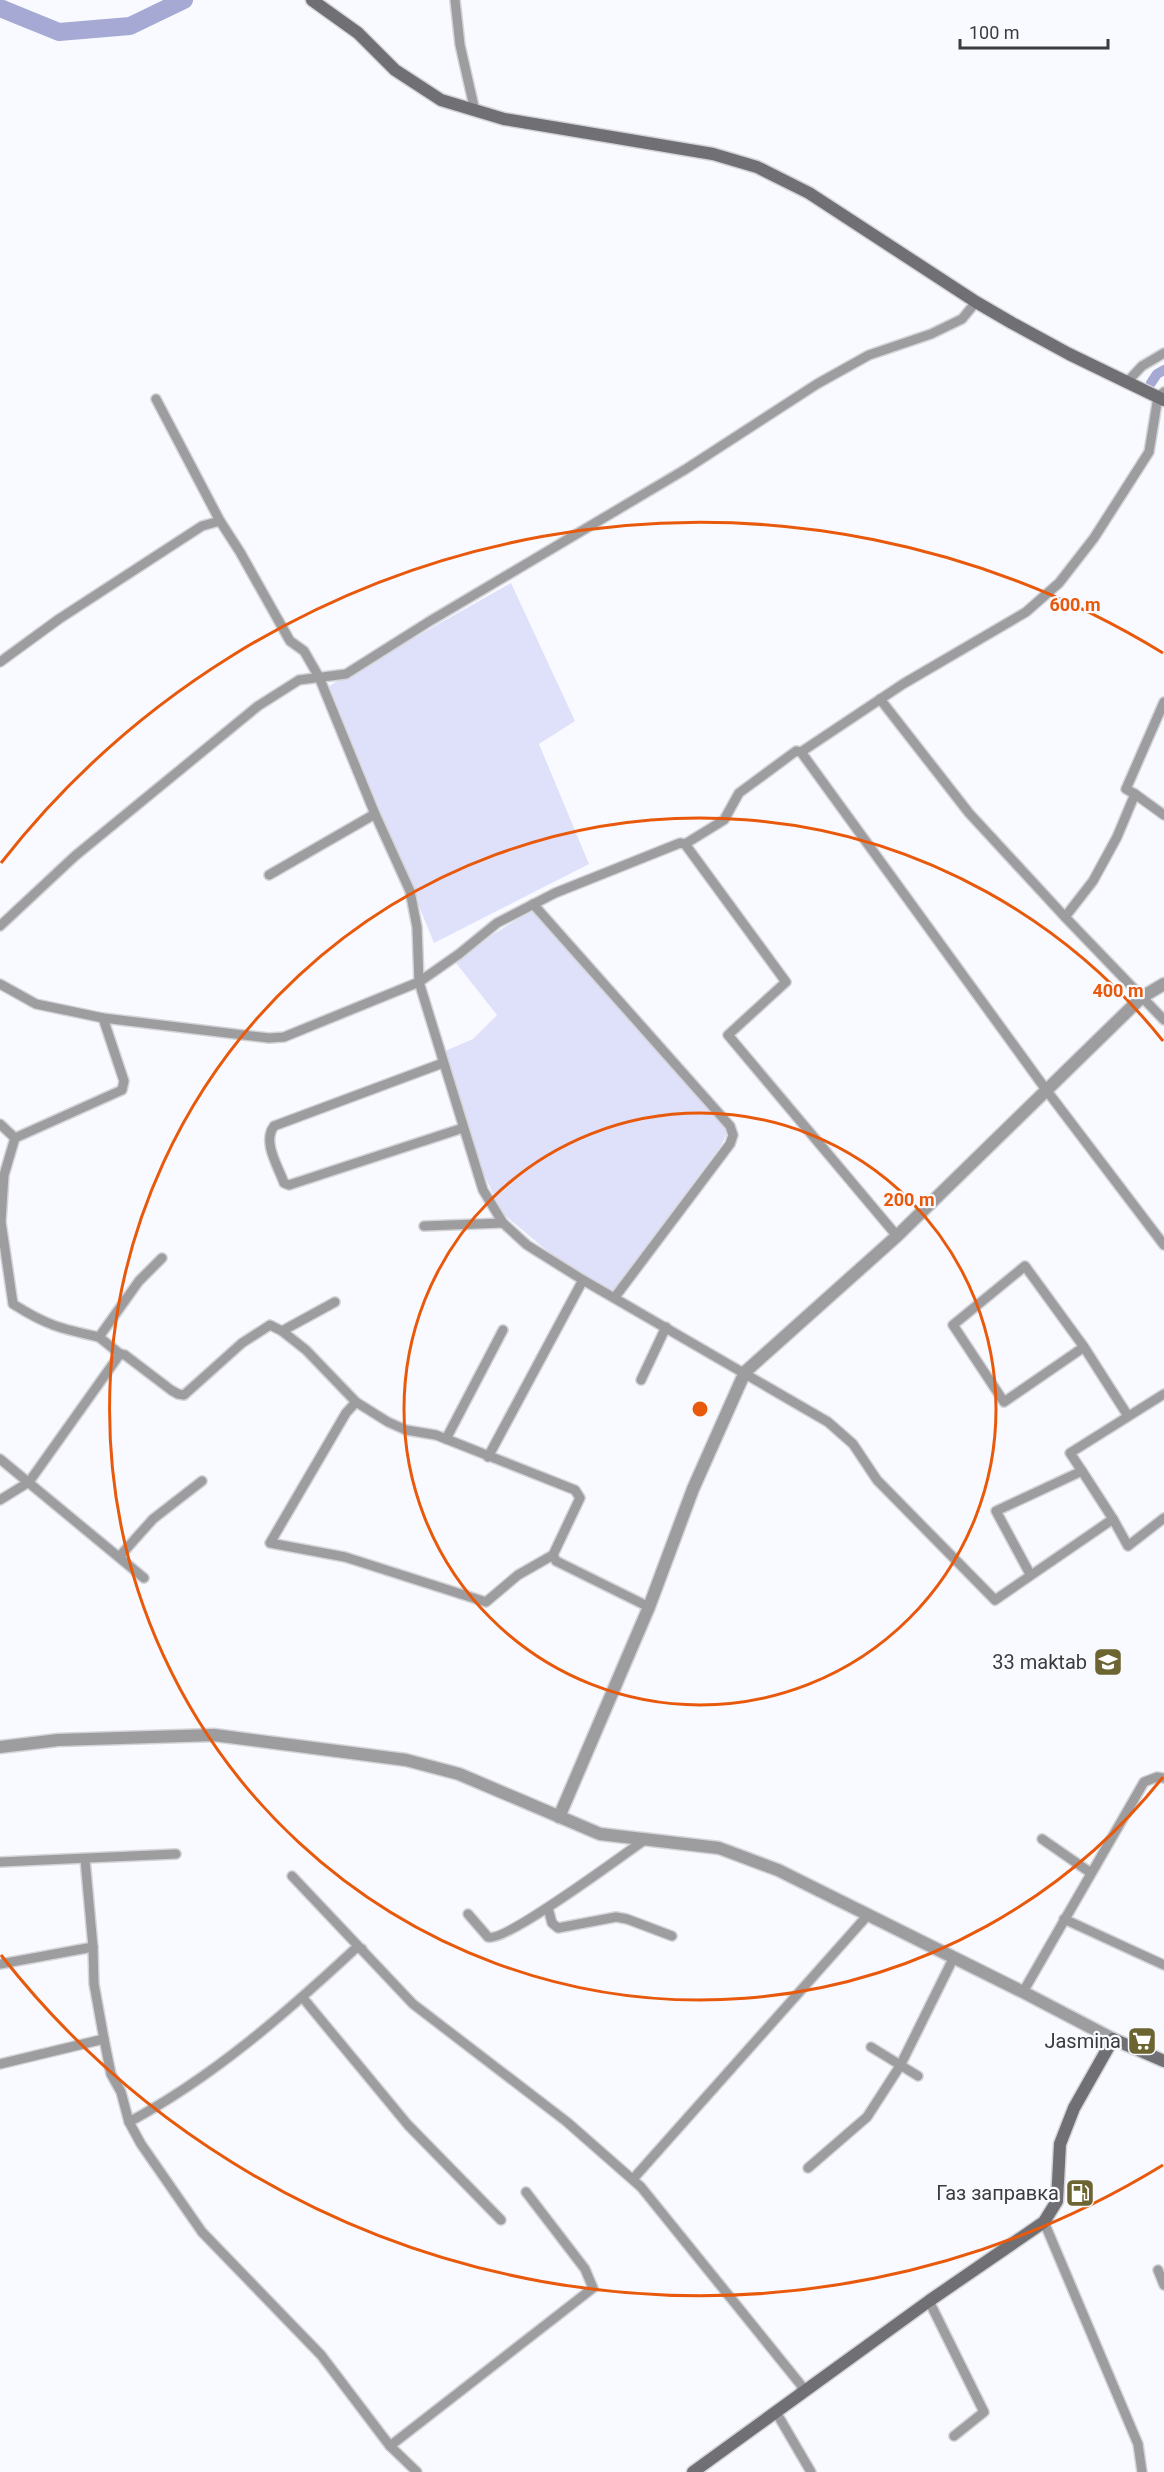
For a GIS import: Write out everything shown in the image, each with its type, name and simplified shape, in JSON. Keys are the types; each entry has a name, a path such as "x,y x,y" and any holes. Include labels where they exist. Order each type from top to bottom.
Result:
{"main road":[{"path":"312,0 358,33 405,76 441,100 504,119 713,154 757,167 809,193 976,302 1069,354 1162,397"},
{"path":"693,2472 929,2301 1044,2222 1057,2201 1060,2144 1074,2108 1113,2039 1163,2057"}],"street":[{"path":"455,0 460,45 475,111"},
{"path":"0,926 75,856 258,705 299,680 346,674 430,621 686,469 817,384 869,355 963,319 976,302"},
{"path":"1127,382 1142,366 1164,353"},
{"path":"801,752 880,699 1026,612 1059,583 1125,493 1149,452 1162,397"},
{"path":"156,399 220,521 290,640 304,651 319,676 375,814 410,891 417,927 419,982 483,1190 502,1223 527,1245 584,1280 828,1422 853,1444 878,1480 995,1599 1113,1518"},
{"path":"0,662 59,619 202,526 220,521"},
{"path":"880,699 969,813 1164,1020"},
{"path":"1164,702 1126,789 1164,815"},
{"path":"0,984 36,1004 102,1018 269,1038 284,1037 419,982 497,923 555,893 680,843 685,844 724,820 739,793 796,750 801,752 1047,1091 1164,1245"},
{"path":"1065,917 1093,881 1117,837 1135,794"},
{"path":"269,875 375,814"},
{"path":"685,844 786,982 728,1035 897,1236"},
{"path":"533,904 730,1126 733,1135 730,1144 615,1297"},
{"path":"559,1817 649,1607 693,1488 745,1372 897,1236 1142,997 1164,984"},
{"path":"102,1018 124,1081 122,1090 15,1138 4,1175 1,1222 14,1304 40,1321 57,1328 99,1337 171,1390 184,1395 242,1343 270,1325 282,1331 306,1350 356,1402 388,1422 406,1430 446,1439 554,1481 579,1494 580,1498 553,1555 518,1575 486,1602 345,1557 270,1543 346,1413 356,1402"},
{"path":"443,1063 274,1126 269,1133 269,1141 284,1183 289,1185 463,1128"},
{"path":"0,1124 15,1138"},
{"path":"424,1226 502,1223"},
{"path":"99,1337 139,1281 162,1258"},
{"path":"1084,1347 1004,1402 953,1325 1025,1266 1084,1347 1128,1416"},
{"path":"488,1457 584,1280"},
{"path":"282,1331 335,1302"},
{"path":"640,1380 666,1327"},
{"path":"446,1439 503,1330"},
{"path":"0,1500 29,1482 120,1354"},
{"path":"1164,1394 1070,1453 1113,1518 1128,1546 1164,1518"},
{"path":"0,1459 144,1578"},
{"path":"1030,1574 996,1511 1082,1471"},
{"path":"119,1557 153,1520 202,1481"},
{"path":"553,1555 561,1566 649,1607"},
{"path":"0,1747 58,1740 214,1735 406,1760 459,1774 600,1834 719,1848 778,1870 1113,2039"},
{"path":"1023,1992 1143,1782 1157,1777 1164,1778"},
{"path":"468,1914 491,1939 498,1937 548,1908 646,1839"},
{"path":"1042,1839 1091,1873"},
{"path":"0,1862 176,1854"},
{"path":"85,1858 94,1984 111,2074 121,2092 129,2122 141,2144 202,2232 321,2355 390,2446 417,2472"},
{"path":"292,1876 413,2004 567,2122 641,2187 801,2385 802,2393"},
{"path":"548,1908 552,1923 558,1928 616,1917 635,1921 672,1936"},
{"path":"633,2180 867,1916"},
{"path":"1064,1920 1164,1965"},
{"path":"0,1964 93,1947"},
{"path":"129,2122 185,2090 303,1998 356,1948 362,1949"},
{"path":"808,2168 867,2117 900,2066 954,1957"},
{"path":"303,1998 408,2125 501,2220"},
{"path":"0,2064 104,2040"},
{"path":"871,2047 918,2076"},
{"path":"390,2446 593,2288 585,2269 526,2193"},
{"path":"1044,2222 1138,2444 1142,2472"},
{"path":"1158,2270 1164,2285"},
{"path":"929,2301 984,2412 954,2436"},
{"path":"776,2412 811,2472"}],"shaded area":[{"path":"511,583 575,721 539,744 589,864 434,943 329,686"},
{"path":"533,909 720,1120 728,1132 720,1147 613,1291 551,1254 502,1213 479,1164 445,1051 473,1039 497,1015 456,963 491,936"}],"waterway":[{"path":"0,8 59,32 130,26 184,0"},
{"path":"1151,383 1157,374 1164,370"}],"place":[{"name":"33 maktab","path":"1108,1662"},
{"name":"Jasmina","path":"1142,2041"},
{"name":"Газ заправка","path":"1080,2193"}]}
